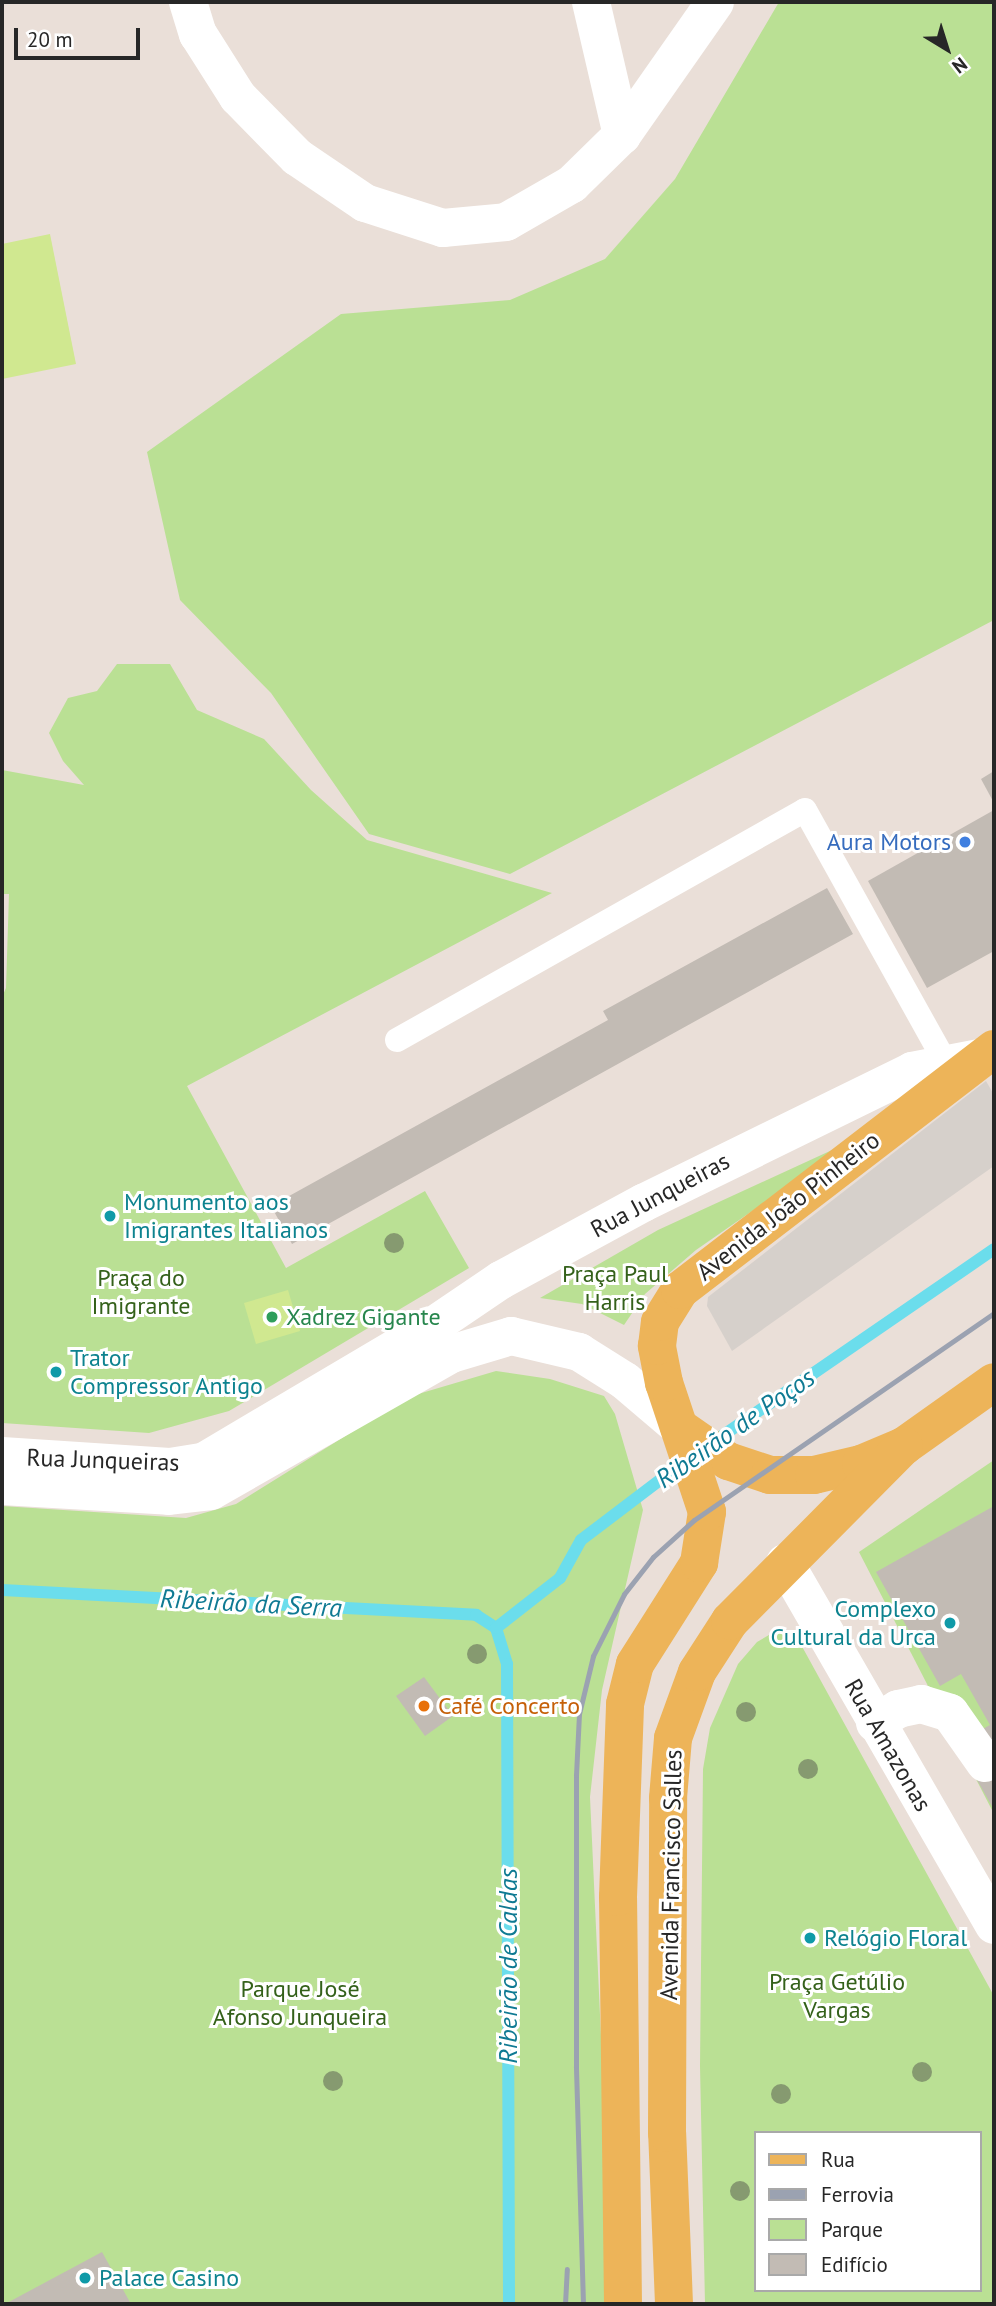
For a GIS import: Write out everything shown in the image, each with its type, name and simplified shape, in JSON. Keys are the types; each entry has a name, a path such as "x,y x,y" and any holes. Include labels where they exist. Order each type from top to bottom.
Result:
{"main road":[{"name":"Avenida João Pinheiro","path":"714,1471 653,1389 660,1322 680,1290 989,1053"},
{"path":"714,1471 814,1475 861,1464 904,1446 994,1382"},
{"name":"Avenida Francisco Salles","path":"674,2304 667,2133 668,1798 673,1738 697,1672 730,1620 904,1446"},
{"name":"Avenida Francisco Salles","path":"623,2304 618,1897 625,1704 635,1664 699,1563 714,1471"}],"street":[{"path":"188,2 198,34 238,97 297,157 365,203 443,228 506,222 572,184 622,135 715,2"},
{"path":"591,2 622,135"},
{"name":"Rua Junqueiras","path":"2,1456 170,1467 203,1462 430,1328 501,1280 643,1203 912,1071 989,1053"},
{"name":"Rua Junqueiras","path":"2,1486 169,1496 211,1490 451,1354 511,1336 579,1352 653,1389"},
{"name":"Rua Amazonas","path":"785,1563 994,1925"},
{"path":"875,1723 898,1709 921,1704 950,1713 985,1763"}],"lane":[{"path":"397,1040 805,810 945,1062"}],"green space":[{"path":"779,2 994,2 994,620 510,874 369,834 271,693 180,600 147,452 341,314 510,300 605,259 675,179"},
{"path":"50,234 76,364 2,379 2,244"},
{"name":"Praça do Imigrante","path":"117,664 170,664 197,710 264,739 311,790 367,840 552,893 187,1086 286,1268 425,1191 469,1268 229,1411 149,1433 2,1423 2,997 6,988 9,894 2,894 2,770 84,785 63,761 49,733 68,698 97,691"},
{"name":"Praça Paul Harris","path":"856,1139 696,1250 645,1294 624,1325 582,1304 540,1298 658,1230"},
{"name":"Xadrez Gigante","path":"288,1290 300,1331 256,1344 244,1303"},
{"name":"Parque José Afonso Junqueira","path":"496,1371 550,1379 604,1396 615,1414 643,1510 602,1690 590,1797 607,2167 606,2304 2,2304 2,1506 186,1518 236,1504 408,1397"},
{"name":"Complexo Cultural da Urca","path":"994,1460 994,1814 859,1552"},
{"name":"Praça Getúlio Vargas","path":"776,1631 799,1641 994,1996 994,2304 705,2304 700,2066 703,1769 710,1728 738,1664 757,1642"}],"shaded area":[{"path":"986,1081 994,1095 994,1166 732,1351 707,1306 708,1297"}],"building":[{"name":"Aura Motors","path":"994,771 994,803 981,779"},
{"path":"994,810 994,951 927,988 868,881"},
{"path":"827,888 853,934 292,1244 271,1206 608,1020 603,1011"},
{"name":"Complexo Cultural da Urca","path":"994,1506 994,1810 972,1771 979,1731 990,1725 961,1674 940,1686 876,1572"},
{"name":"Café Concerto","path":"424,1677 453,1716 425,1736 396,1696"},
{"name":"Palace Casino","path":"102,2252 131,2304 5,2304"}],"waterway":[{"name":"Ribeirão de Poços","path":"712,1443 994,1249"},
{"name":"Ribeirão de Poços","path":"496,1628 560,1578 581,1540 685,1461"},
{"name":"Ribeirão da Serra","path":"2,1590 476,1615 496,1628"},
{"name":"Ribeirão de Caldas","path":"496,1628 507,1664 509,2304"}],"railway":[{"path":"583,2304 576,2066 576,1775 579,1714 593,1656 624,1594 653,1557 694,1520 994,1313"},
{"path":"565,2304 567,2269"}],"place":[{"name":"Aura Motors","path":"965,842"},
{"name":"Monumento aos Imigrantes Italianos","path":"110,1216"},
{"name":"Xadrez Gigante","path":"272,1317"},
{"name":"Trator Compressor Antigo","path":"56,1372"},
{"name":"Complexo Cultural da Urca","path":"950,1623"},
{"name":"Café Concerto","path":"424,1706"},
{"name":"Relógio Floral","path":"810,1938"},
{"name":"Palace Casino","path":"85,2278"}]}
